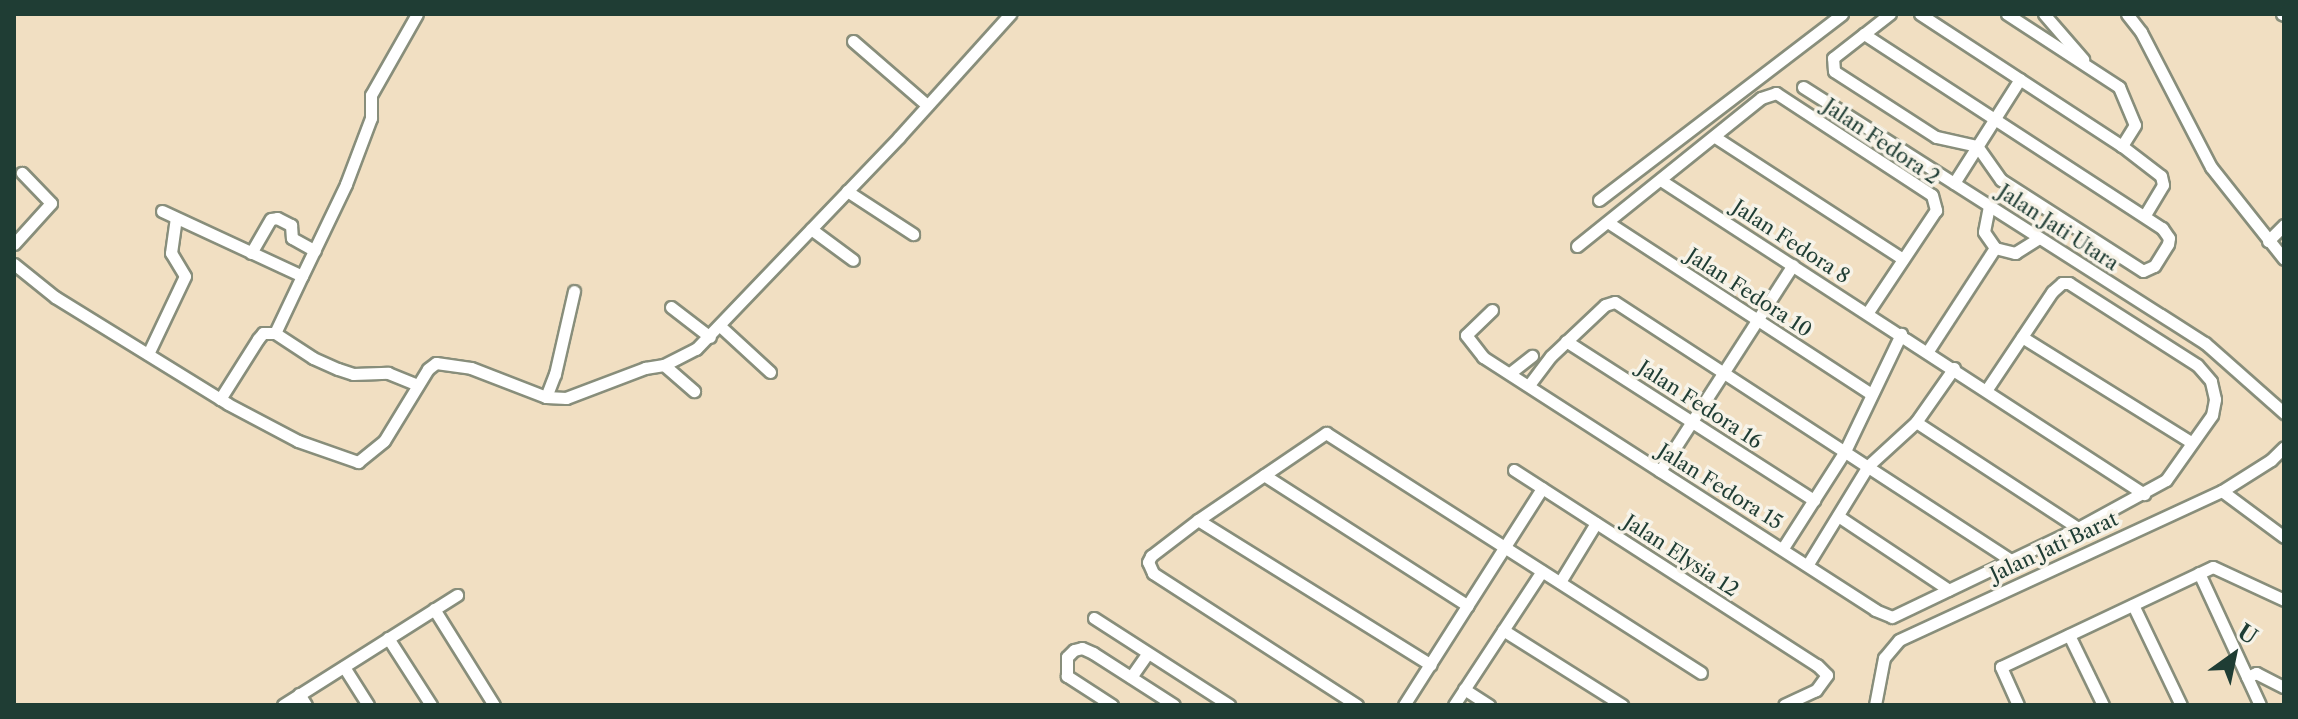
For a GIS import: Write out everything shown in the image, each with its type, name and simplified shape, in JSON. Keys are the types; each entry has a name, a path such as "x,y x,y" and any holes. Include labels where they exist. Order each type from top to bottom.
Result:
{"street":[{"path":"275,333 335,211 371,118 371,95 417,14"},
{"path":"14,264 55,297 220,399 298,441 358,462 392,431 418,385 436,363 451,362 546,397 566,398 645,368 664,365 696,349 1010,14"},
{"path":"1599,200 1842,14"},
{"path":"1864,34 2162,228 2169,238 2168,244 2154,266 2143,271 2001,180 1977,146 1936,137 1834,71 1831,65 1833,58 1864,34 1890,14"},
{"path":"1920,14 2122,146 2161,176 2163,185 2145,215"},
{"path":"2007,14 2119,87 2135,125 2122,146"},
{"path":"2044,14 2092,69"},
{"path":"2127,14 2141,32 2206,158 2284,259"},
{"path":"853,41 927,105"},
{"path":"1954,183 2020,79"},
{"name":"Jalan Jati Utara","path":"1803,87 2205,343 2284,413"},
{"name":"Jalan Fedora 2","path":"1715,137 1761,98 1776,93 1932,195 1936,210 1868,312"},
{"path":"1577,246 1715,137 1903,259"},
{"path":"14,244 51,203 22,173"},
{"name":"Jalan Fedora 8","path":"1662,181 1987,389 2144,494"},
{"path":"847,191 913,234"},
{"path":"1989,206 1984,232 1995,248 2015,253 2039,238"},
{"path":"162,211 302,276"},
{"path":"148,354 185,276 171,253 176,218"},
{"path":"251,253 271,219 277,218 291,225 292,238 315,251"},
{"name":"Jalan Fedora 10","path":"1609,223 1870,393"},
{"path":"2268,241 2284,225"},
{"path":"811,229 853,260"},
{"path":"1928,351 1995,248"},
{"path":"1660,471 1793,265"},
{"path":"1838,516 1949,590 2078,528 2166,480 2212,415 2215,399 2211,381 2197,365 2069,283 2062,283 2052,292 1987,389"},
{"path":"546,397 555,374 574,291"},
{"path":"1529,385 1566,341 1610,302 1726,372 2011,560"},
{"path":"671,307 710,337"},
{"name":"Jalan Fedora 15","path":"1492,310 1466,335 1483,357 1875,610 1892,617 1949,590"},
{"path":"720,326 770,372"},
{"path":"220,399 263,333 275,333 313,358 338,369 353,374 388,373 418,385"},
{"path":"1783,548 1845,451 1870,393 1901,334"},
{"path":"2022,337 2192,443"},
{"name":"Jalan Fedora 16","path":"1566,341 1814,500"},
{"path":"1510,373 1532,356"},
{"path":"664,365 694,391"},
{"path":"1808,564 1868,466 1916,422 1954,368"},
{"path":"1916,422 2078,528"},
{"path":"1357,705 1153,573 1148,562 1151,556 1198,520 1326,433 1701,673"},
{"name":"Jalan Jati Barat","path":"1875,705 1878,678 1888,651 1899,640 2222,491 2271,460 2284,447"},
{"name":"Jalan Elysia 12","path":"1514,470 1817,665 1827,675 1816,690 1784,705"},
{"path":"1264,475 1468,606"},
{"path":"1404,705 1542,488"},
{"path":"2222,491 2284,537"},
{"path":"1198,520 1431,665"},
{"path":"1560,582 1596,523"},
{"path":"2018,705 2001,667 2199,573 2220,567 2284,600"},
{"path":"1454,705 1542,571"},
{"path":"2199,573 2260,705"},
{"path":"283,705 303,700 344,667 457,595"},
{"path":"2133,605 2181,705"},
{"path":"434,609 494,705"},
{"path":"1094,618 1229,705"},
{"path":"1503,630 1622,705"},
{"path":"2069,635 2103,705"},
{"path":"388,638 431,705"},
{"path":"1112,705 1067,676 1067,657 1082,648 1174,705"},
{"path":"1131,677 1148,653"},
{"path":"344,667 368,705"},
{"path":"2247,677 2256,673 2284,687"},
{"path":"1464,689 1489,705"}]}
